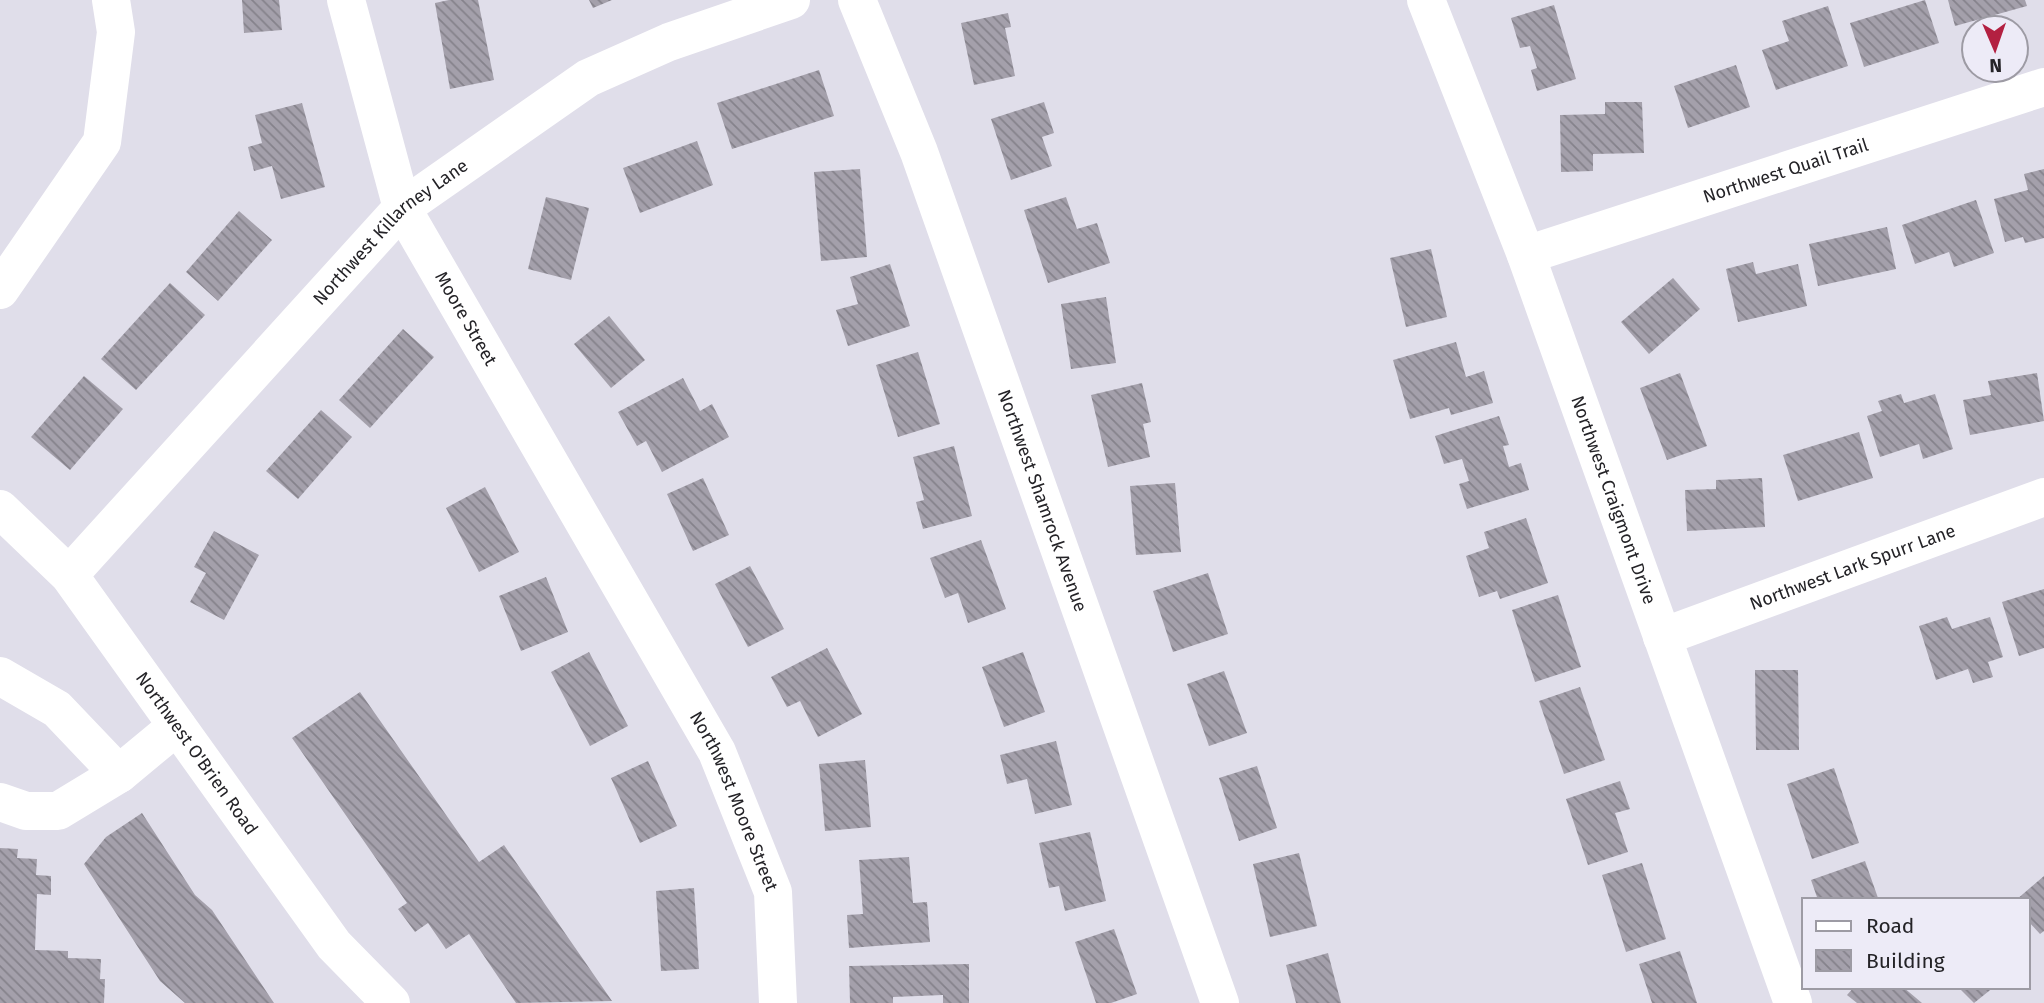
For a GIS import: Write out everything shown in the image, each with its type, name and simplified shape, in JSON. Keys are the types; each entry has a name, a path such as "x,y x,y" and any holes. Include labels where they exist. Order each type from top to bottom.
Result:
{"street":[{"path":"0,290 102,142 116,32 111,0"},
{"name":"Moore Street","path":"346,0 402,208 638,616"},
{"name":"Northwest Killarney Lane","path":"69,575 402,208 588,78 669,42 791,0"},
{"name":"Northwest Shamrock Avenue","path":"857,0 919,152 1220,1003"},
{"name":"Northwest Craigmont Drive","path":"1426,0 1526,255 1793,1003"},
{"name":"Northwest Quail Trail","path":"1526,255 2044,87"},
{"name":"Northwest Lark Spurr Lane","path":"1662,637 2044,497"},
{"name":"Northwest O'Brien Road","path":"0,509 69,575 334,945 391,1003"},
{"name":"Northwest Moore Street","path":"638,616 717,752 773,892 778,1003"},
{"path":"0,676 57,709 119,774"},
{"path":"0,802 26,811 58,811 119,774 177,726"}],"building":[{"path":"242,0 279,0 282,30 244,33"},
{"path":"478,0 494,80 450,89 435,3"},
{"path":"589,0 612,0 593,8"},
{"path":"1925,0 1939,43 1864,67 1850,23"},
{"path":"1948,0 2025,0 2027,6 1998,14 1960,14 1960,25 1955,26"},
{"path":"1554,5 1576,79 1537,91 1531,70 1537,68 1530,46 1520,48 1511,18"},
{"path":"1828,6 1848,66 1776,90 1762,50 1789,41 1782,21"},
{"path":"1008,13 1011,27 1005,28 1015,76 974,85 961,23"},
{"path":"1736,65 1750,107 1688,128 1674,86"},
{"path":"819,70 834,116 732,149 717,103"},
{"path":"1044,102 1054,133 1042,137 1052,166 1011,180 991,119"},
{"path":"1605,102 1642,102 1644,153 1593,154 1593,171 1561,172 1560,115 1605,114"},
{"path":"302,103 325,187 281,199 272,166 254,171 248,147 262,143 255,115"},
{"path":"697,141 713,185 640,213 623,168"},
{"path":"860,169 867,257 821,261 814,172"},
{"path":"2044,169 2044,238 2025,243 2023,237 2005,242 1994,199 2028,190 2024,174"},
{"path":"546,197 589,208 571,280 528,269"},
{"path":"1066,197 1077,229 1097,223 1110,263 1048,283 1024,210"},
{"path":"1976,200 1994,253 1954,267 1949,252 1915,264 1902,225"},
{"path":"239,211 272,240 218,301 186,272"},
{"path":"1887,227 1896,269 1818,286 1809,244"},
{"path":"1431,249 1447,317 1406,327 1390,258"},
{"path":"1753,262 1756,274 1798,264 1807,306 1738,322 1726,269"},
{"path":"890,264 910,326 848,346 836,310 858,304 850,277"},
{"path":"1673,278 1700,309 1649,354 1621,322"},
{"path":"170,283 205,315 136,390 101,359"},
{"path":"1106,297 1116,363 1071,369 1061,304"},
{"path":"609,316 645,360 611,388 574,344"},
{"path":"403,329 434,357 370,428 339,400"},
{"path":"1456,342 1466,377 1484,371 1493,403 1451,415 1449,408 1410,419 1393,360"},
{"path":"918,352 940,424 898,437 876,365"},
{"path":"1680,373 1707,446 1667,460 1640,388"},
{"path":"2037,373 2044,421 1970,435 1963,400 1991,395 1988,381"},
{"path":"84,376 123,409 70,470 31,437"},
{"path":"683,378 700,411 712,404 729,437 662,472 646,441 637,446 618,412"},
{"path":"1142,383 1151,422 1143,424 1150,457 1108,467 1091,395"},
{"path":"1901,394 1904,403 1935,394 1953,449 1923,459 1919,444 1880,457 1867,416 1882,411 1878,401"},
{"path":"321,410 352,437 298,499 266,471"},
{"path":"1499,416 1509,445 1503,446 1509,467 1521,463 1529,490 1467,509 1459,484 1469,481 1462,459 1444,464 1435,436"},
{"path":"1859,432 1873,478 1798,501 1783,455"},
{"path":"954,446 972,516 923,529 916,502 924,500 913,457"},
{"path":"703,478 729,535 693,551 667,494"},
{"path":"1762,478 1765,527 1687,531 1685,490 1716,489 1716,480"},
{"path":"1175,483 1181,552 1136,555 1130,486"},
{"path":"485,487 519,552 479,572 446,508"},
{"path":"1526,518 1548,583 1500,599 1497,591 1479,597 1466,556 1489,548 1484,532"},
{"path":"214,531 259,555 224,620 190,602 206,573 194,567"},
{"path":"981,540 1006,609 968,623 958,593 945,598 930,558"},
{"path":"750,566 784,629 748,647 715,584"},
{"path":"1208,573 1228,634 1173,652 1153,591"},
{"path":"546,577 568,632 521,651 499,596"},
{"path":"2044,589 2044,648 2019,656 2002,602"},
{"path":"1558,595 1581,667 1535,682 1512,610"},
{"path":"1947,617 1952,629 1990,617 2003,657 1988,662 1993,677 1973,683 1968,669 1936,680 1919,626"},
{"path":"827,648 862,714 818,737 800,701 787,707 771,677"},
{"path":"589,652 628,726 590,746 551,672"},
{"path":"1023,652 1045,712 1004,727 982,667"},
{"path":"1755,670 1798,670 1799,750 1756,750"},
{"path":"1224,671 1247,733 1209,746 1187,684"},
{"path":"1580,687 1605,760 1564,774 1539,701"},
{"path":"360,692 479,862 504,845 612,1001 516,1003 469,934 446,949 428,923 415,932 398,909 407,903 292,738"},
{"path":"1056,741 1072,805 1035,814 1027,779 1007,784 1000,755"},
{"path":"865,760 871,827 825,831 819,764"},
{"path":"648,761 677,826 640,843 611,778"},
{"path":"1257,766 1277,828 1239,841 1219,778"},
{"path":"1834,768 1859,843 1812,859 1787,784"},
{"path":"1620,781 1630,809 1615,813 1628,852 1588,865 1566,799"},
{"path":"142,813 195,895 212,910 274,1003 185,1003 160,981 84,864 106,837"},
{"path":"1090,832 1106,901 1065,911 1059,886 1049,888 1039,843"},
{"path":"0,848 18,849 17,858 37,859 36,875 51,876 51,895 37,894 35,950 68,951 68,958 101,959 100,979 105,979 104,1003 0,1003"},
{"path":"1299,853 1317,926 1270,937 1253,864"},
{"path":"909,857 913,903 927,902 930,942 849,948 847,915 863,914 859,860"},
{"path":"1865,861 1878,898 1817,898 1811,880"},
{"path":"1642,863 1666,939 1626,952 1602,875"},
{"path":"2044,876 2044,931 2040,934 2030,923 2030,898 2018,898"},
{"path":"694,888 699,969 661,971 656,891"},
{"path":"1114,929 1137,994 1111,1003 1096,1003 1075,942"},
{"path":"1680,951 1697,1003 1652,1003 1639,964"},
{"path":"1328,953 1341,1003 1296,1003 1286,965"},
{"path":"969,964 969,1003 943,1003 943,995 893,997 893,1003 850,1003 849,966"},
{"path":"1852,989 1905,989 1922,1003 1857,1003 1847,995"},
{"path":"1960,989 1992,989 1974,1003"}]}
